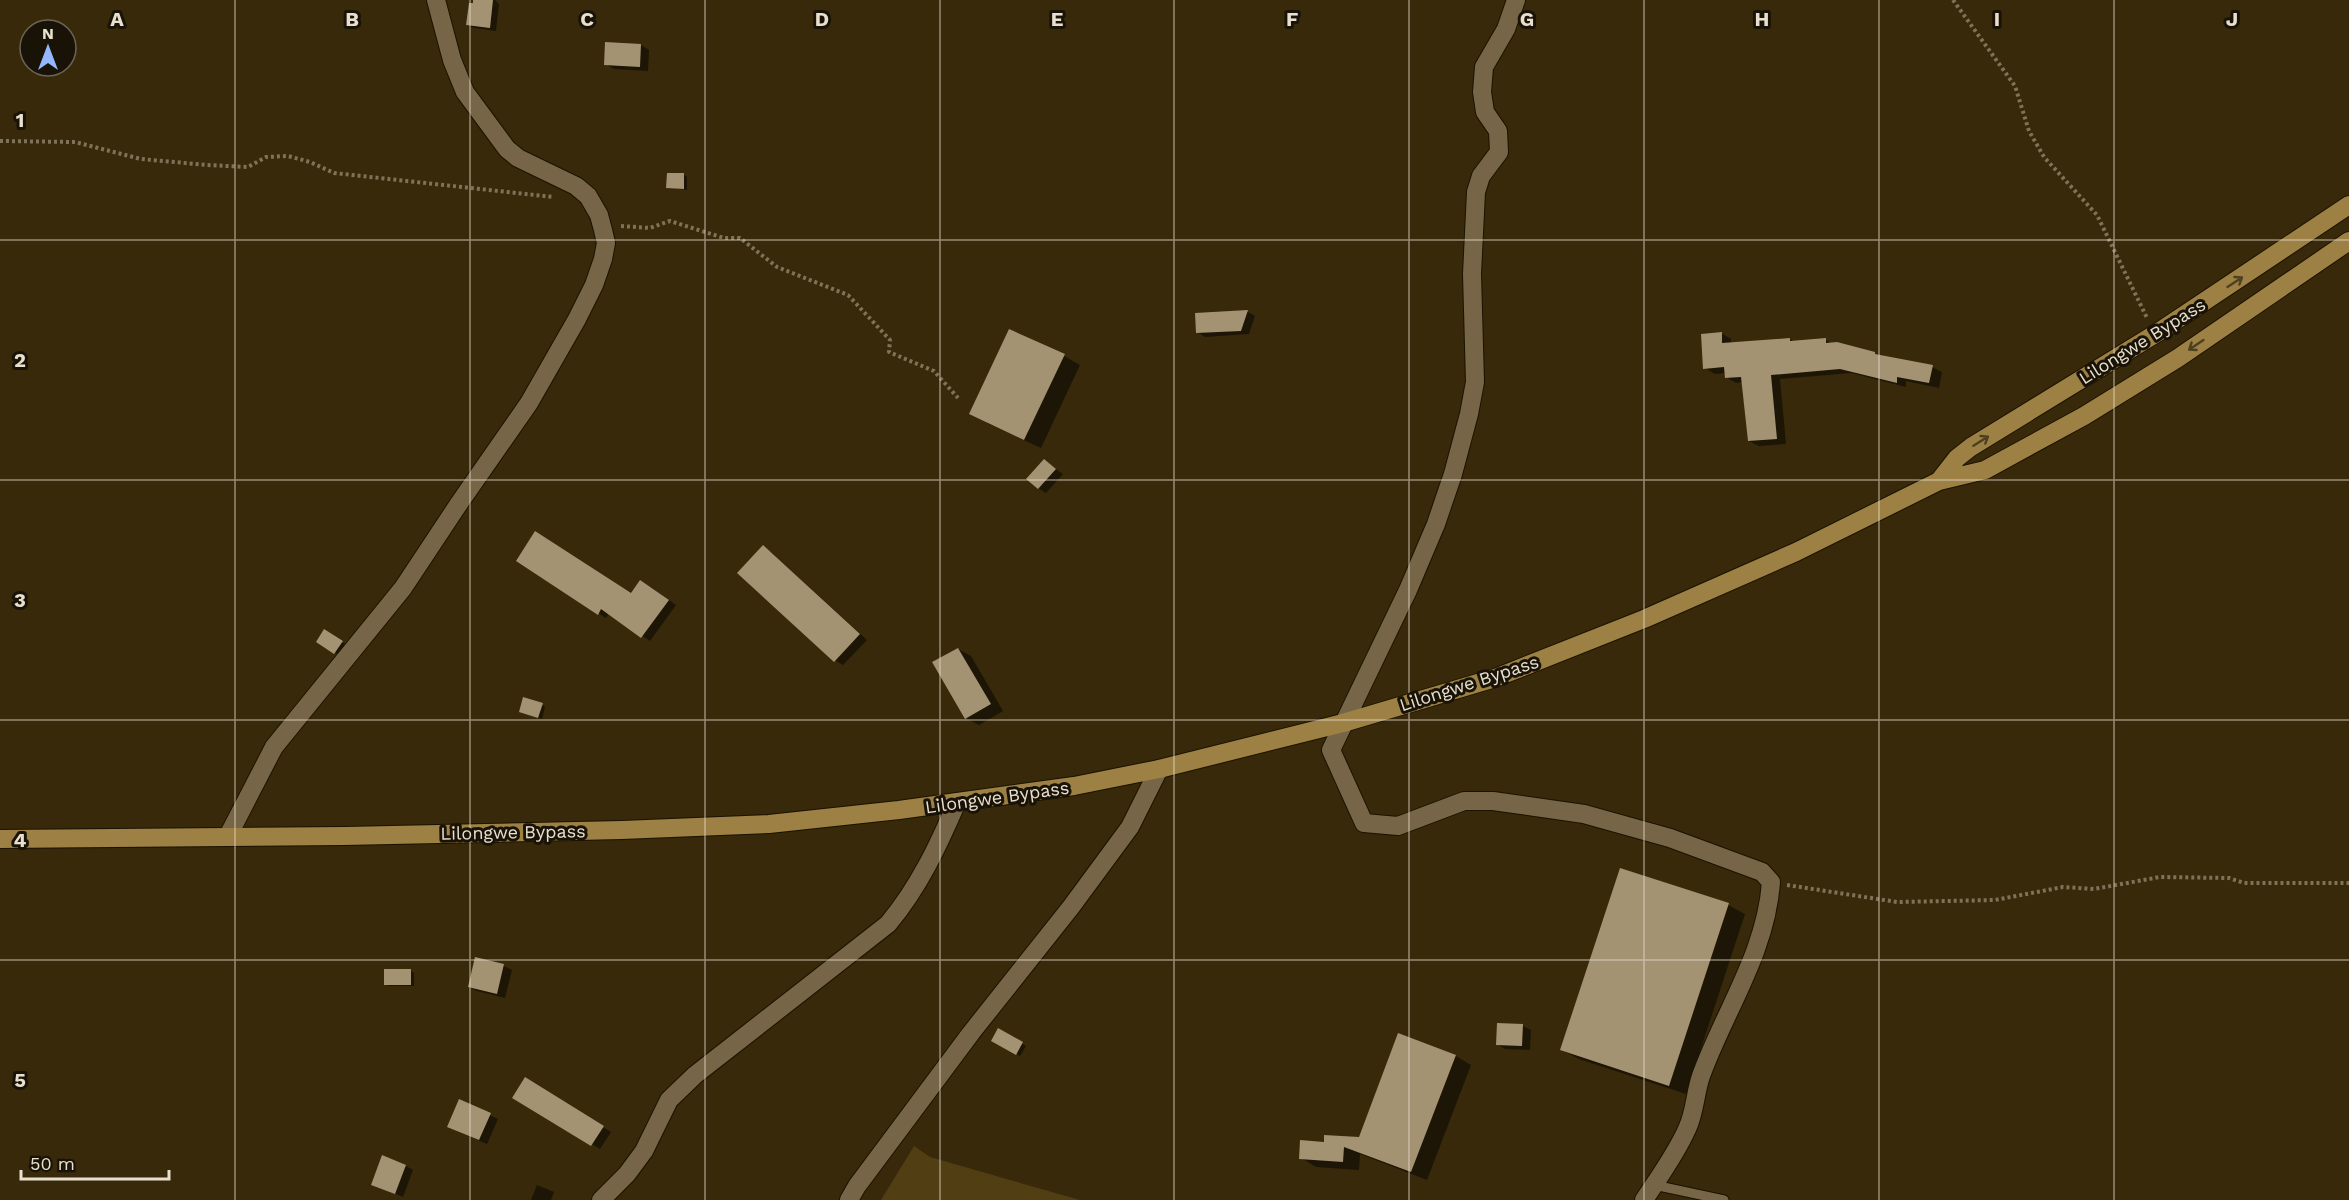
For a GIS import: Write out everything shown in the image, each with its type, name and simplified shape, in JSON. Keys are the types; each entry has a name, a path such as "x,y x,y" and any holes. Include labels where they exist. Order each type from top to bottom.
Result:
{"main road":[{"name":"Lilongwe Bypass","path":"1939,482 1957,458 1971,447 2169,325 2349,205"},
{"name":"Lilongwe Bypass","path":"0,839 622,830 769,824 1074,786 1159,769 1343,723 1495,678 1644,620 1796,552 1939,482 1985,470 2084,416 2178,358 2349,242"}],"street":[{"path":"228,836 274,747 403,588 529,403 594,285 606,243 599,215 588,196 576,186 518,158 507,149 490,128 459,79 436,0"},
{"path":"1516,0 1506,29 1484,67 1482,92 1485,112 1498,131 1499,152 1481,176 1476,192 1472,274 1475,382 1469,414 1453,474 1436,524 1399,610 1331,750 1364,823 1398,826 1464,801 1493,801 1584,814 1670,838 1762,872 1771,882 1770,896 1758,941 1739,993 1701,1076 1688,1128 1649,1192"},
{"path":"849,1200 919,1101 1071,907 1130,827 1159,769"},
{"path":"601,1200 627,1174 644,1151 669,1100 695,1075 888,924 923,875 957,802"}],"lane":[{"path":"1649,1192 1724,1200"}],"path":[{"path":"1953,0 2014,86 2029,131 2043,157 2097,215 2149,321"},
{"path":"0,141 75,142 141,159 207,165 248,167 266,157 288,156 310,162 334,173 562,198 576,186"},
{"path":"599,215 622,227 650,228 669,221 724,238 740,238 777,267 848,295 890,340 889,352 934,370 958,398"},
{"path":"1771,882 1897,902 1995,900 2064,886 2094,889 2160,877 2229,878 2244,883 2349,883"}],"shaded area":[{"path":"914,1146 930,1157 1080,1200 881,1200"}],"building":[{"path":"473,0 493,0 490,28 466,25 469,3 473,3"},
{"path":"605,42 641,44 640,67 604,65"},
{"path":"667,173 684,173 684,189 666,188"},
{"path":"1248,310 1241,331 1196,333 1195,313"},
{"path":"1009,329 1065,354 1024,440 969,414"},
{"path":"1722,332 1722,343 1826,338 1826,343 1837,342 1875,352 1875,354 1933,365 1929,383 1897,377 1897,383 1840,369 1771,375 1777,439 1748,441 1741,377 1725,378 1724,367 1703,369 1701,334"},
{"path":"1044,459 1056,469 1038,489 1026,479"},
{"path":"535,531 631,593 640,580 669,600 641,638 601,609 598,615 516,561"},
{"path":"763,545 860,634 834,662 737,573"},
{"path":"324,629 343,641 334,654 316,642"},
{"path":"958,648 991,704 965,719 932,662"},
{"path":"523,697 543,703 538,718 519,712"},
{"path":"1620,868 1729,903 1669,1086 1560,1050"},
{"path":"475,957 504,964 497,994 468,987"},
{"path":"384,969 411,969 411,985 384,985"},
{"path":"1497,1023 1523,1024 1522,1046 1496,1045"},
{"path":"998,1028 1023,1042 1016,1055 991,1041"},
{"path":"1398,1033 1456,1055 1411,1172 1344,1147 1343,1162 1299,1159 1300,1140 1324,1142 1324,1135 1359,1137"},
{"path":"525,1077 604,1126 591,1146 512,1098"},
{"path":"459,1099 491,1113 479,1140 447,1127"},
{"path":"382,1155 406,1165 395,1194 371,1185"}]}
